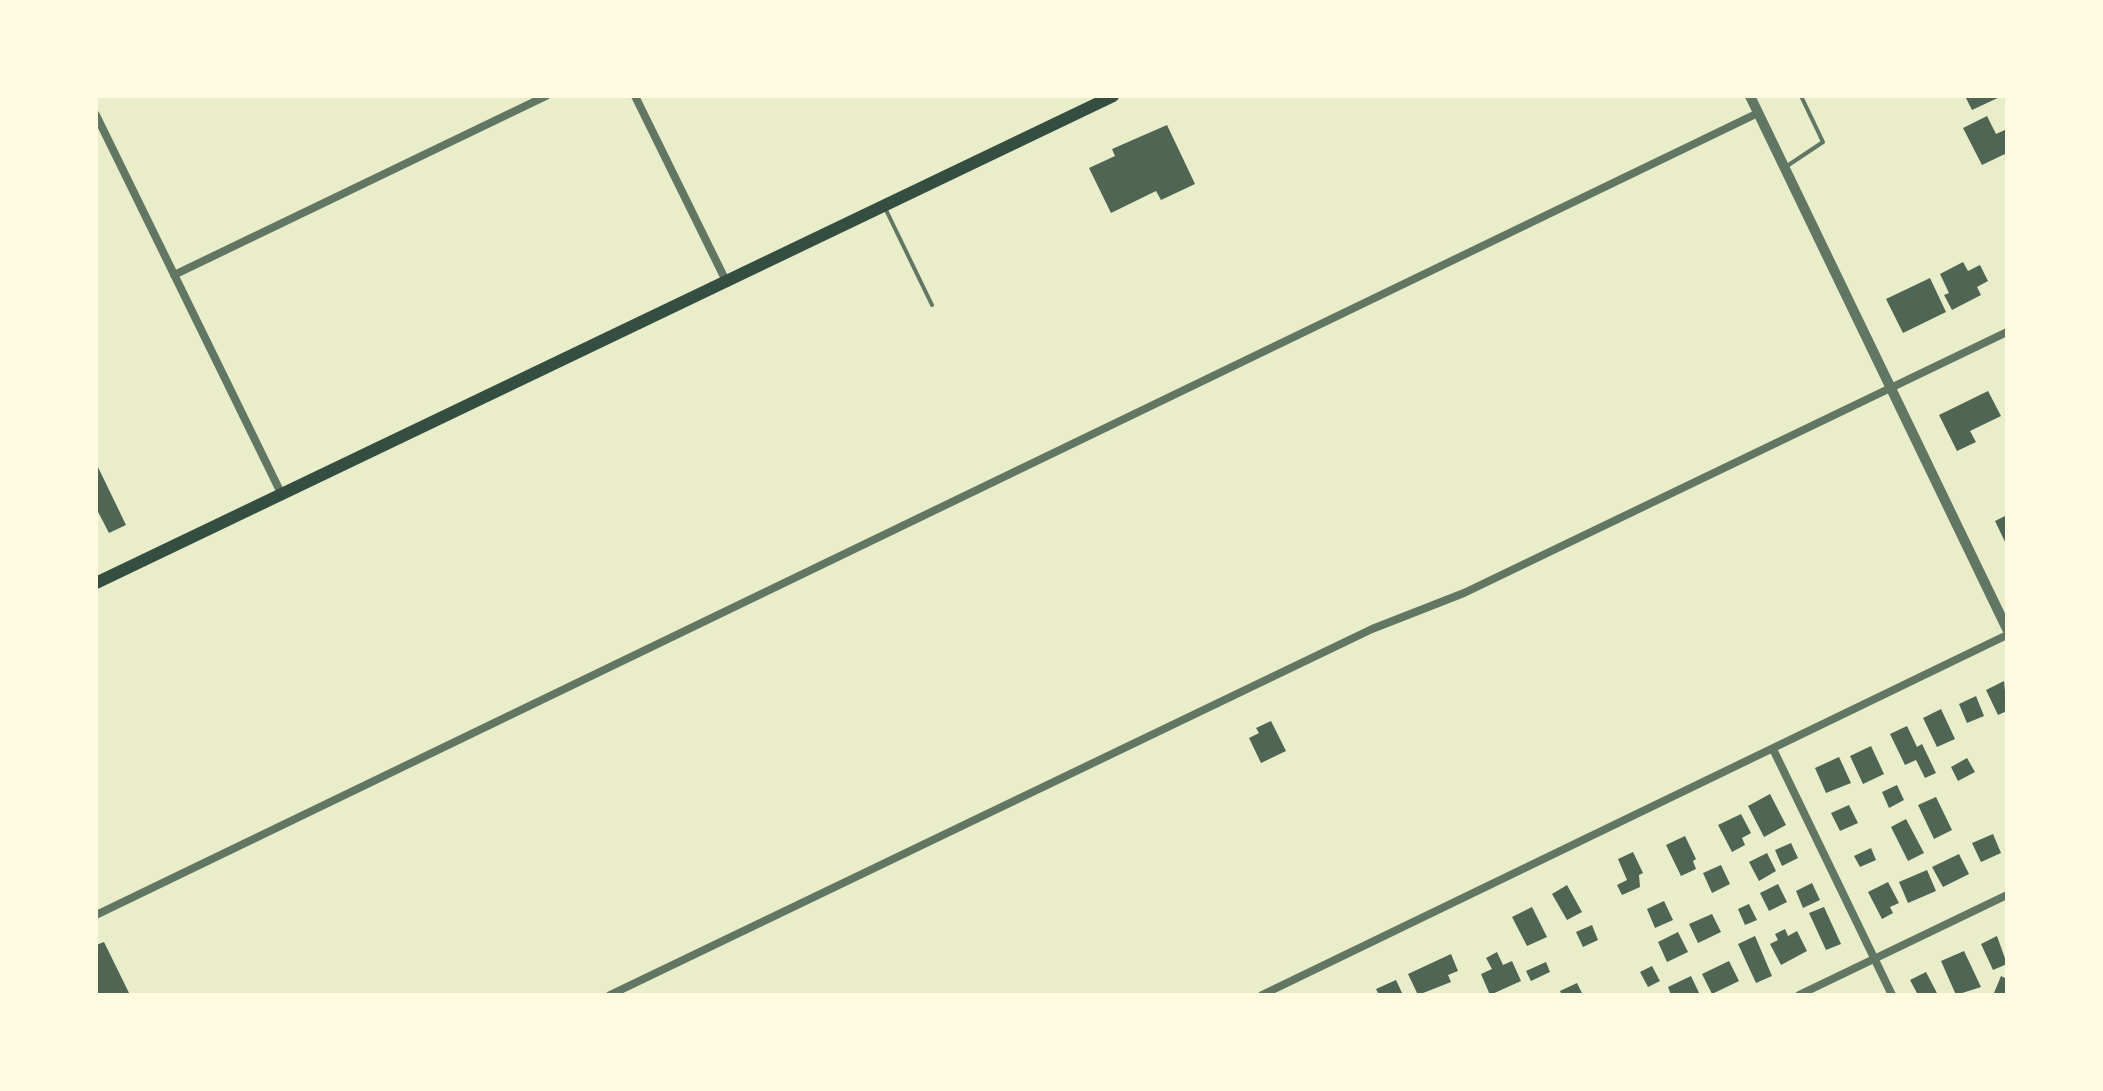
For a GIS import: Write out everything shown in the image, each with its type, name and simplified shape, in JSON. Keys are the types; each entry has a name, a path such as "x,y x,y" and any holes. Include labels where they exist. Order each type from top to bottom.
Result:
{"main road":[{"path":"96,583 1113,96"}],"street":[{"path":"174,275 546,96"},
{"path":"635,96 727,283"},
{"path":"1750,96 2007,629"},
{"path":"96,915 1758,113"},
{"path":"96,115 282,495"},
{"path":"610,995 1358,635 1464,593 2007,332"},
{"path":"1262,995 2007,635"},
{"path":"1773,749 1892,995"},
{"path":"1799,995 2007,895"}],"lane":[{"path":"1785,167 1823,142 1801,96"},
{"path":"884,207 932,305"}],"building":[{"path":"1965,96 2002,96 1972,110"},
{"path":"1987,116 1996,134 2007,129 2007,153 1982,165 1963,128"},
{"path":"1167,125 1195,184 1161,200 1156,191 1111,213 1089,168 1115,156 1112,149"},
{"path":"1963,262 1968,271 1980,265 1988,281 1977,287 1981,295 1952,310 1944,295 1949,293 1940,274"},
{"path":"1930,278 1946,312 1903,333 1886,299"},
{"path":"1988,391 2001,416 1970,431 1976,442 1957,451 1939,415"},
{"path":"96,463 126,525 109,533 96,508"},
{"path":"2007,515 2007,546 1995,521"},
{"path":"2004,681 2007,711 1998,715 1986,690"},
{"path":"1976,696 1984,716 1967,723 1959,704"},
{"path":"1941,709 1955,739 1937,747 1923,718"},
{"path":"1271,721 1286,751 1261,763 1249,738 1259,733 1256,728"},
{"path":"1907,726 1917,747 1922,744 1936,773 1925,778 1916,760 1905,765 1890,734"},
{"path":"1871,746 1884,774 1863,784 1850,756"},
{"path":"1839,757 1851,783 1826,793 1815,768"},
{"path":"1967,758 1975,772 1958,781 1951,767"},
{"path":"1897,785 1904,800 1889,808 1882,792"},
{"path":"1770,794 1786,825 1764,837 1748,806"},
{"path":"1936,797 1952,830 1934,839 1918,805"},
{"path":"1849,805 1858,823 1840,831 1831,813"},
{"path":"1741,814 1751,833 1742,838 1745,845 1732,852 1718,825"},
{"path":"1906,819 1924,853 1908,861 1891,827"},
{"path":"1993,834 2001,853 1981,862 1972,843"},
{"path":"1685,836 1696,859 1693,861 1696,869 1681,876 1666,845"},
{"path":"1791,843 1798,858 1782,866 1775,850"},
{"path":"1871,848 1876,860 1860,867 1854,856"},
{"path":"1633,852 1643,873 1639,875 1640,887 1622,895 1617,885 1627,880 1618,859"},
{"path":"1767,853 1776,871 1759,881 1749,862"},
{"path":"1959,854 1969,874 1943,887 1932,867"},
{"path":"1721,865 1730,884 1712,893 1703,873"},
{"path":"1927,870 1936,891 1908,903 1899,882"},
{"path":"1888,882 1899,903 1890,907 1893,913 1882,919 1868,892"},
{"path":"1812,883 1820,900 1803,908 1796,891"},
{"path":"1778,884 1787,902 1769,911 1760,893"},
{"path":"1567,885 1582,912 1567,920 1552,894"},
{"path":"1664,901 1673,920 1655,928 1647,909"},
{"path":"1749,904 1757,920 1745,925 1738,909"},
{"path":"1532,907 1547,937 1527,946 1512,917"},
{"path":"1824,907 1841,944 1826,950 1809,913"},
{"path":"1712,914 1721,932 1698,943 1689,924"},
{"path":"1592,925 1598,940 1583,947 1576,932"},
{"path":"1785,929 1788,936 1797,931 1807,951 1781,965 1770,944 1778,940 1775,934"},
{"path":"1678,932 1688,952 1667,962 1658,942"},
{"path":"1755,936 1772,976 1756,983 1738,944"},
{"path":"1997,936 2007,964 1993,970 1981,944"},
{"path":"104,942 130,995 96,995 96,945"},
{"path":"1964,951 1981,987 1956,995 1941,961"},
{"path":"1497,952 1503,965 1512,961 1521,981 1490,995 1481,974 1492,969 1486,958"},
{"path":"1451,954 1458,971 1448,975 1451,982 1418,995 1408,974"},
{"path":"1729,961 1739,981 1712,994 1702,974"},
{"path":"1546,962 1550,972 1531,981 1526,971"},
{"path":"1652,966 1660,981 1648,987 1640,972"},
{"path":"1926,972 1938,995 1918,995 1910,980"},
{"path":"1691,976 1700,995 1671,995 1668,987"},
{"path":"2001,976 2007,979 2007,995 1994,993"},
{"path":"1396,980 1403,995 1379,995 1376,989"},
{"path":"1577,983 1583,995 1562,995 1560,991"}]}
